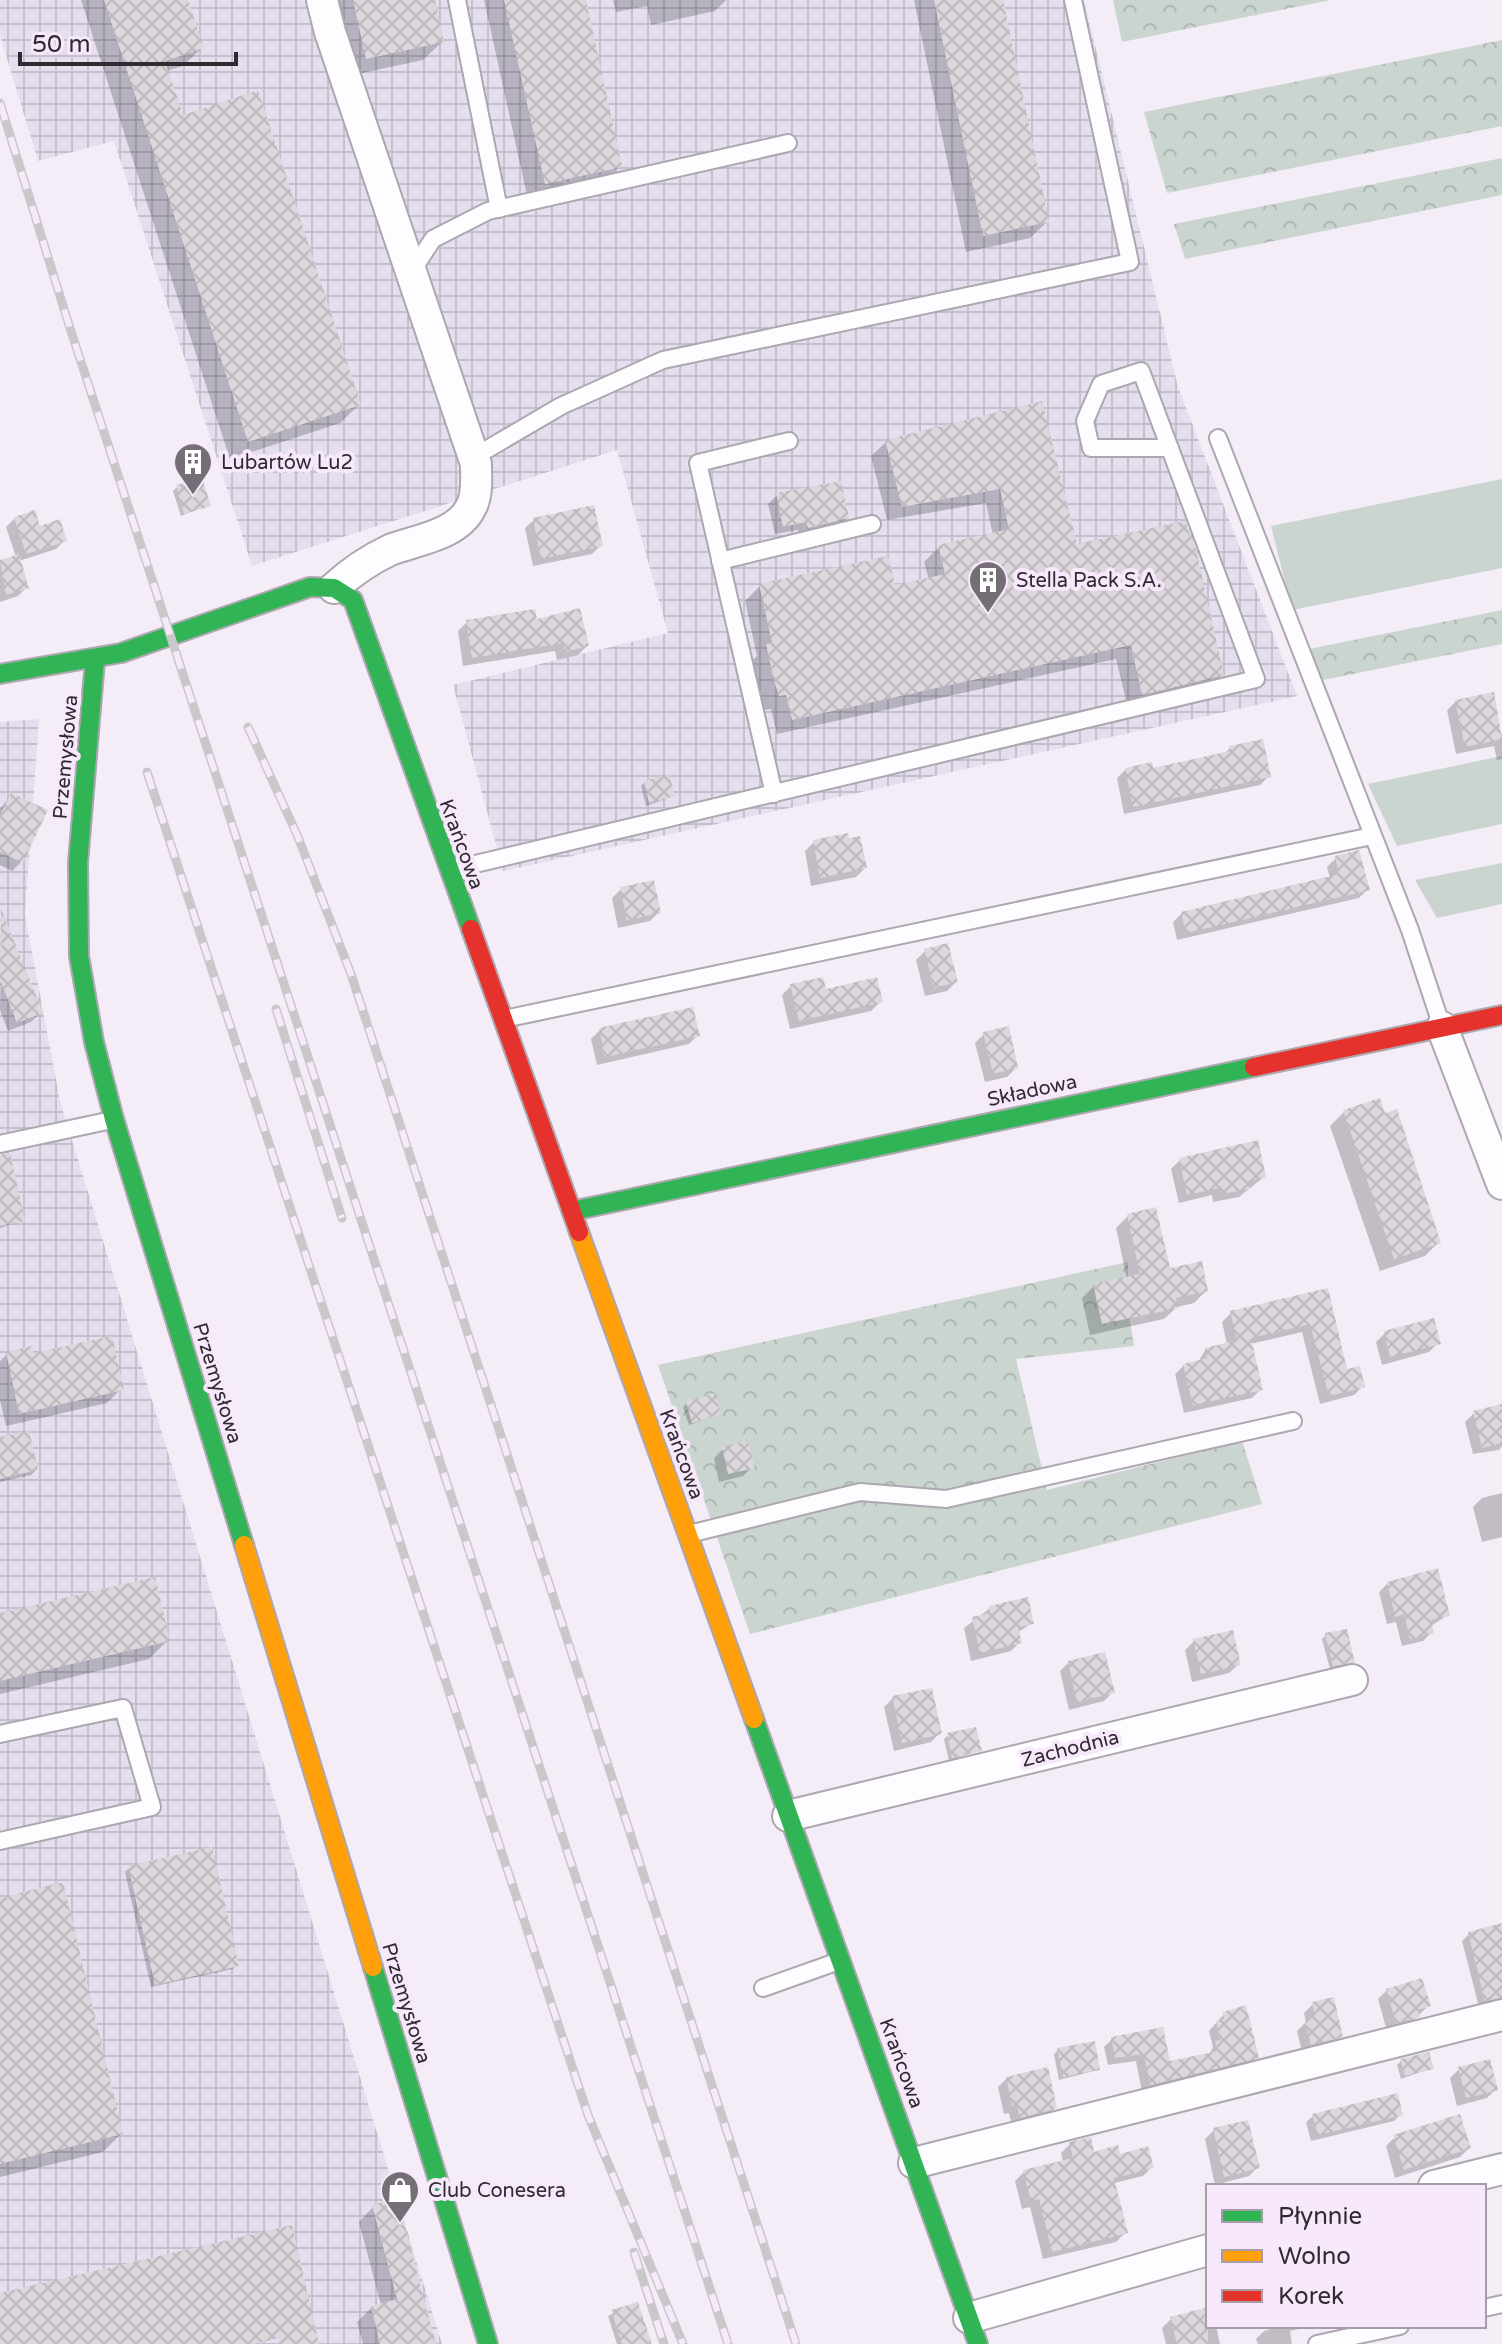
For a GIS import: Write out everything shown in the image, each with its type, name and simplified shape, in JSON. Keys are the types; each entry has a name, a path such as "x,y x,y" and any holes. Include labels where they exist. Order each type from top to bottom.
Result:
{"street":[{"path":"0,674 95,660 310,587 334,588 353,569 390,550 437,535 458,522 471,508 476,489 474,457 330,32 322,0"},
{"name":"Krańcowa","path":"334,588 353,600 973,2331"},
{"name":"Przemysłowa","path":"95,660 78,863 79,956 94,1042 114,1119 488,2344"},
{"name":"Składowa","path":"572,1211 1502,1015"},
{"path":"1442,1027 1502,1184"},
{"name":"Zachodnia","path":"788,1816 1352,1680"},
{"path":"914,2163 1502,2015"},
{"path":"1442,2184 1502,2169"},
{"path":"973,2331 1206,2251"}],"lane":[{"path":"457,0 499,209"},
{"path":"474,457 561,406 663,360 1130,262 1073,0"},
{"path":"412,271 433,239 499,209 788,143"},
{"path":"448,871 1256,679 1170,448 1141,371 1101,384 1085,421 1091,448 1170,448"},
{"path":"1218,438 1410,930 1442,1027"},
{"path":"774,794 698,463 789,441"},
{"path":"720,561 872,524"},
{"path":"502,1020 1372,836"},
{"path":"0,1144 114,1119"},
{"path":"688,1534 860,1492 946,1499 1293,1421"},
{"path":"0,1734 123,1708 152,1807 0,1841"},
{"path":"763,1988 841,1960"},
{"path":"1317,2344 1391,2328"}],"shaded area":[{"path":"0,0 1084,0 1178,387 1297,696 503,871 453,685 668,633 617,450 252,566 114,141 38,161 0,35"},
{"path":"39,719 25,915 60,1101 442,2344 0,2344 0,722"}],"green space":[{"path":"1113,0 1331,0 1122,42"},
{"path":"1502,40 1502,126 1167,193 1144,112"},
{"path":"1502,158 1502,195 1185,259 1174,224"},
{"path":"1502,479 1502,568 1292,610 1271,526"},
{"path":"1502,610 1502,644 1323,680 1309,649"},
{"path":"1502,756 1502,824 1397,846 1368,784"},
{"path":"1502,863 1502,904 1437,918 1415,880"},
{"path":"1128,1262 1128,1308 1134,1346 1016,1359 1047,1490 1242,1441 1262,1504 750,1634 658,1365"}],"building":[{"path":"104,0 188,0 204,48 165,61 183,115 258,90 361,405 248,442"},
{"path":"353,0 435,0 444,42 366,59"},
{"path":"504,0 586,0 622,167 545,184"},
{"path":"934,0 1003,0 1049,222 983,236"},
{"name":"Stella Pack S.A.","path":"1042,401 1077,544 1185,521 1196,550 1224,675 1142,695 1131,645 792,720 786,695 779,696 774,681 766,644 772,643 759,584 888,556 895,585 945,574 938,545 1009,529 1000,489 902,507 885,440"},
{"name":"Lubartów Lu2","path":"202,478 211,506 184,514 176,485"},
{"path":"841,481 849,518 808,528 806,522 783,527 776,493"},
{"path":"594,505 603,546 541,559 533,518"},
{"path":"35,510 40,526 60,519 67,541 26,554 14,517"},
{"path":"19,554 29,588 6,595 0,560"},
{"path":"580,608 589,646 565,652 563,643 472,658 466,620 535,609 537,619"},
{"path":"1494,692 1502,739 1465,747 1455,700"},
{"path":"1263,739 1271,777 1133,807 1125,768 1152,762 1153,768 1230,751 1229,746"},
{"path":"669,774 675,796 649,803 644,781"},
{"path":"11,793 48,810 23,863 0,852 0,815"},
{"path":"848,833 849,838 860,836 867,868 820,878 813,840"},
{"path":"1359,850 1370,890 1186,933 1181,912 1339,874 1335,856"},
{"path":"654,880 661,913 627,920 620,887"},
{"path":"1,909 43,1013 17,1023 0,980"},
{"path":"948,943 958,982 934,988 924,949"},
{"path":"823,977 826,989 877,977 883,1002 799,1021 790,984"},
{"path":"693,1007 700,1036 605,1057 599,1028"},
{"path":"1009,1026 1018,1068 993,1074 983,1032"},
{"path":"1380,1098 1385,1113 1397,1109 1441,1243 1394,1259 1343,1110"},
{"path":"1258,1140 1266,1177 1248,1181 1250,1189 1222,1194 1220,1188 1187,1195 1179,1158"},
{"path":"10,1153 25,1221 0,1226 0,1155"},
{"path":"1156,1207 1170,1268 1202,1261 1208,1291 1176,1298 1178,1308 1102,1324 1093,1284 1140,1274 1127,1214"},
{"path":"1328,1288 1347,1369 1360,1366 1365,1387 1329,1396 1310,1324 1251,1338 1263,1390 1193,1405 1183,1364 1207,1358 1205,1348 1237,1340 1230,1311"},
{"path":"1434,1318 1441,1344 1390,1357 1384,1331"},
{"path":"112,1336 124,1390 19,1414 6,1352 32,1346 34,1353"},
{"path":"714,1393 721,1414 692,1423 686,1402"},
{"path":"1502,1404 1502,1443 1482,1448 1473,1411"},
{"path":"29,1430 38,1470 0,1479 0,1437"},
{"path":"748,1441 755,1468 728,1474 722,1447"},
{"path":"1438,1568 1450,1616 1431,1620 1434,1633 1410,1639 1404,1614 1395,1617 1387,1582"},
{"path":"155,1577 170,1641 0,1681 0,1613"},
{"path":"1028,1597 1034,1624 1018,1627 1022,1643 980,1653 972,1617 990,1613 989,1606"},
{"path":"1347,1629 1355,1663 1333,1666 1325,1633"},
{"path":"1233,1630 1241,1665 1201,1674 1193,1639"},
{"path":"1105,1652 1115,1693 1077,1702 1068,1661"},
{"path":"932,1688 942,1734 902,1743 892,1696"},
{"path":"976,1727 982,1751 952,1758 947,1733"},
{"path":"212,1847 239,1966 155,1985 128,1866"},
{"path":"63,1882 123,2134 0,2164 0,1898"},
{"path":"1502,1923 1502,1998 1485,2001 1468,1932"},
{"path":"1422,1978 1431,2006 1418,2010 1420,2017 1396,2023 1386,1989"},
{"path":"1334,1997 1343,2037 1311,2045 1305,2020 1315,2018 1312,2002"},
{"path":"1246,2005 1259,2058 1150,2085 1144,2054 1115,2058 1111,2037 1163,2027 1170,2061 1218,2051 1215,2041 1221,2040 1216,2021 1224,2019 1223,2012"},
{"path":"1095,2041 1100,2070 1063,2077 1057,2048"},
{"path":"1429,2052 1434,2069 1405,2076 1400,2059"},
{"path":"1490,2059 1498,2090 1466,2098 1458,2067"},
{"path":"1048,2067 1057,2108 1020,2118 1017,2105 1012,2106 1006,2077"},
{"path":"1398,2093 1403,2115 1318,2135 1312,2114"},
{"path":"1460,2114 1471,2148 1404,2170 1393,2135"},
{"path":"1248,2120 1260,2168 1224,2177 1213,2128"},
{"path":"1091,2137 1094,2152 1118,2145 1120,2154 1148,2146 1154,2168 1114,2178 1128,2233 1052,2252 1039,2199 1031,2201 1023,2170 1073,2158 1069,2142"},
{"path":"398,2198 436,2344 380,2344 371,2306 397,2299 372,2205"},
{"path":"292,2225 319,2344 279,2344 279,2338 253,2344 0,2344 0,2293"},
{"path":"638,2302 652,2344 622,2344 611,2310"},
{"path":"1206,2308 1208,2344 1177,2344 1170,2317"}],"railway":[{"path":"0,103 69,325 728,2344"},
{"path":"248,727 298,837 351,974 796,2344"},
{"path":"147,772 588,2115 683,2344"},
{"path":"276,1009 342,1218"},
{"path":"634,2252 664,2344"}],"traffic: fast":[{"path":"0,674 121,653 310,587 334,588 353,600 471,929"},
{"path":"95,660 78,863 79,956 94,1042 114,1119 244,1545"},
{"path":"572,1211 1254,1067"},
{"path":"754,1719 978,2344"},
{"path":"373,1967 488,2344"}],"traffic: slow":[{"path":"579,1232 754,1719"},
{"path":"244,1545 373,1967"}],"traffic: jam":[{"path":"471,929 579,1232"},
{"path":"1254,1067 1502,1015"}],"place":[{"name":"Lubartów Lu2","path":"193,496"},
{"name":"Stella Pack S.A.","path":"988,614"},
{"name":"Club Conesera","path":"400,2224"}]}
